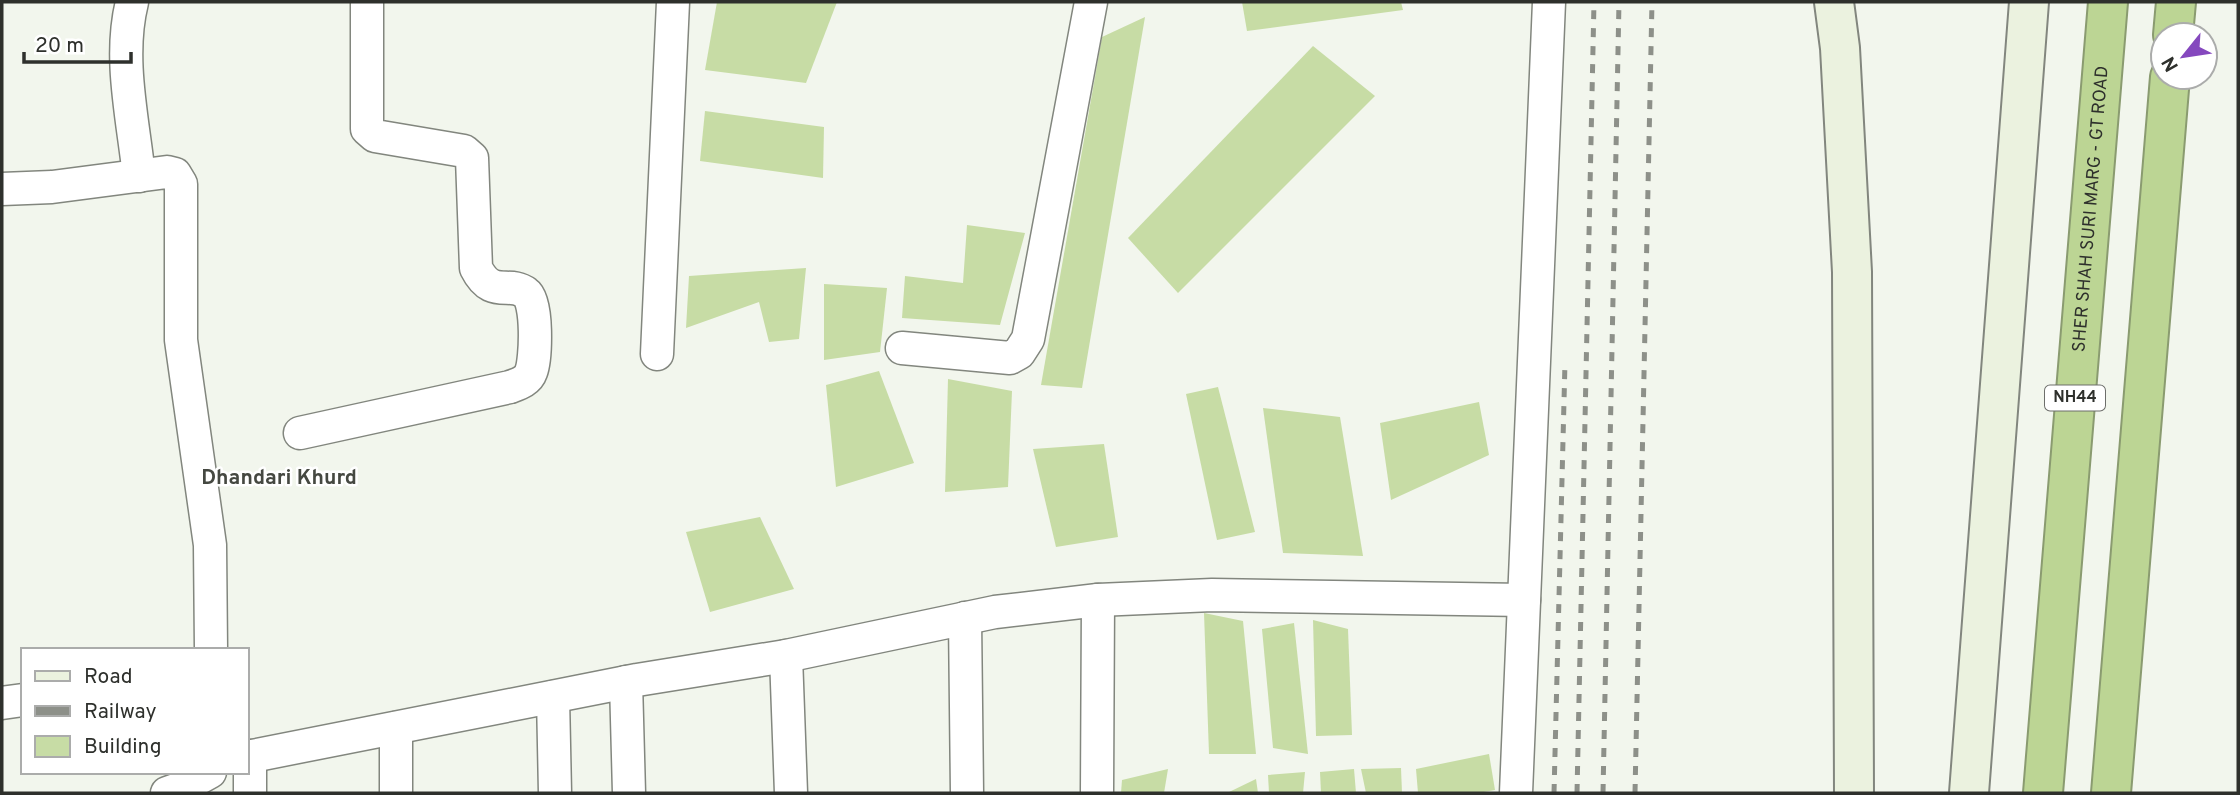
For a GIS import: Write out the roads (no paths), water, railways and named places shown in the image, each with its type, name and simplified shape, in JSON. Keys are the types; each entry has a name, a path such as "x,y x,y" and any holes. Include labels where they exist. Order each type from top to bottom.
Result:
{"highway":[{"name":"SHER SHAH SURI MARG - GT ROAD","path":"2043,793 2108,2"},
{"path":"2174,21 2176,2"},
{"path":"2111,793 2169,91"}],"street":[{"path":"132,2 128,18 126,58 139,176"},
{"path":"300,433 510,387 522,383 531,374 533,362 534,309 531,300 526,293 490,285 481,278 476,268 471,158 464,151 375,136 367,130 368,2"},
{"path":"657,354 673,2"},
{"path":"902,348 1010,358 1019,353 1028,339 1091,2"},
{"path":"1516,793 1549,2"},
{"path":"1834,2 1840,48 1852,272 1854,793"},
{"path":"1969,793 2029,2"},
{"path":"2,189 52,187 167,172 175,174 181,184 181,340 210,545 211,648"},
{"path":"250,793 248,757 626,682 786,656 995,612 1098,600 1212,595 1524,600"},
{"path":"1097,793 1098,600"},
{"path":"965,618 967,793"},
{"path":"786,656 791,793"},
{"path":"626,682 629,793"},
{"path":"553,697 555,793"},
{"path":"2,703 21,700"},
{"path":"396,728 396,793"},
{"path":"167,793 206,774"}],"railway":[{"path":"1577,793 1594,2"},
{"path":"1603,793 1619,2"},
{"path":"1635,793 1652,2"},
{"path":"1554,793 1565,362"}],"district":[{"name":"Dhandari Khurd","path":"279,478"}]}
